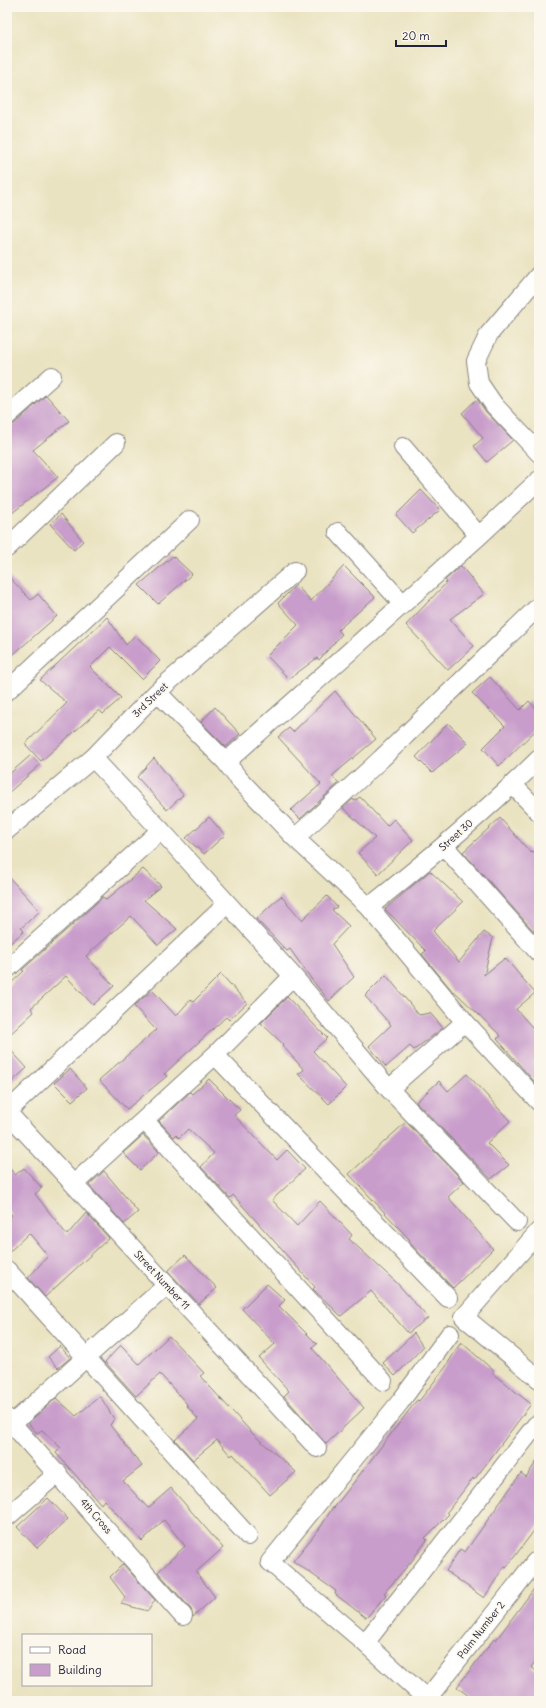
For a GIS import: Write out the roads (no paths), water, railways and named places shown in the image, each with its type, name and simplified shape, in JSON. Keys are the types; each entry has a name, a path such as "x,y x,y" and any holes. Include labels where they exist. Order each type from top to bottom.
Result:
{"street":[{"path":"537,284 489,334 476,361 479,383 494,405 539,453"},
{"path":"7,416 52,376"},
{"path":"7,548 116,443"},
{"path":"403,447 479,536"},
{"path":"226,762 479,536 539,480"},
{"path":"7,691 190,520"},
{"path":"338,532 403,604"},
{"name":"3rd Street","path":"10,821 93,758 157,692 295,571"},
{"path":"295,838 381,759 539,606"},
{"path":"157,692 226,762 238,778 295,838 369,907 465,1022 539,1102"},
{"path":"93,758 161,830 293,976 389,1089 517,1222"},
{"name":"Street 30","path":"369,907 444,846 513,785 539,759"},
{"path":"513,785 539,812"},
{"path":"7,969 161,830"},
{"path":"444,846 539,953"},
{"path":"7,1112 228,904"},
{"path":"74,1184 215,1055 293,976"},
{"path":"389,1089 465,1022"},
{"path":"215,1055 448,1298"},
{"name":"Street Number 11","path":"7,1112 317,1448"},
{"path":"144,1121 383,1381"},
{"path":"539,1231 533,1251 464,1317 539,1379"},
{"path":"7,1270 248,1536"},
{"path":"10,1421 86,1358 167,1285"},
{"path":"428,1700 365,1643 270,1562 400,1402 450,1334"},
{"name":"4th Cross","path":"10,1421 183,1616"},
{"path":"365,1643 536,1425"},
{"path":"7,1517 58,1474"},
{"name":"Palm Number 2","path":"428,1700 535,1562"}]}
